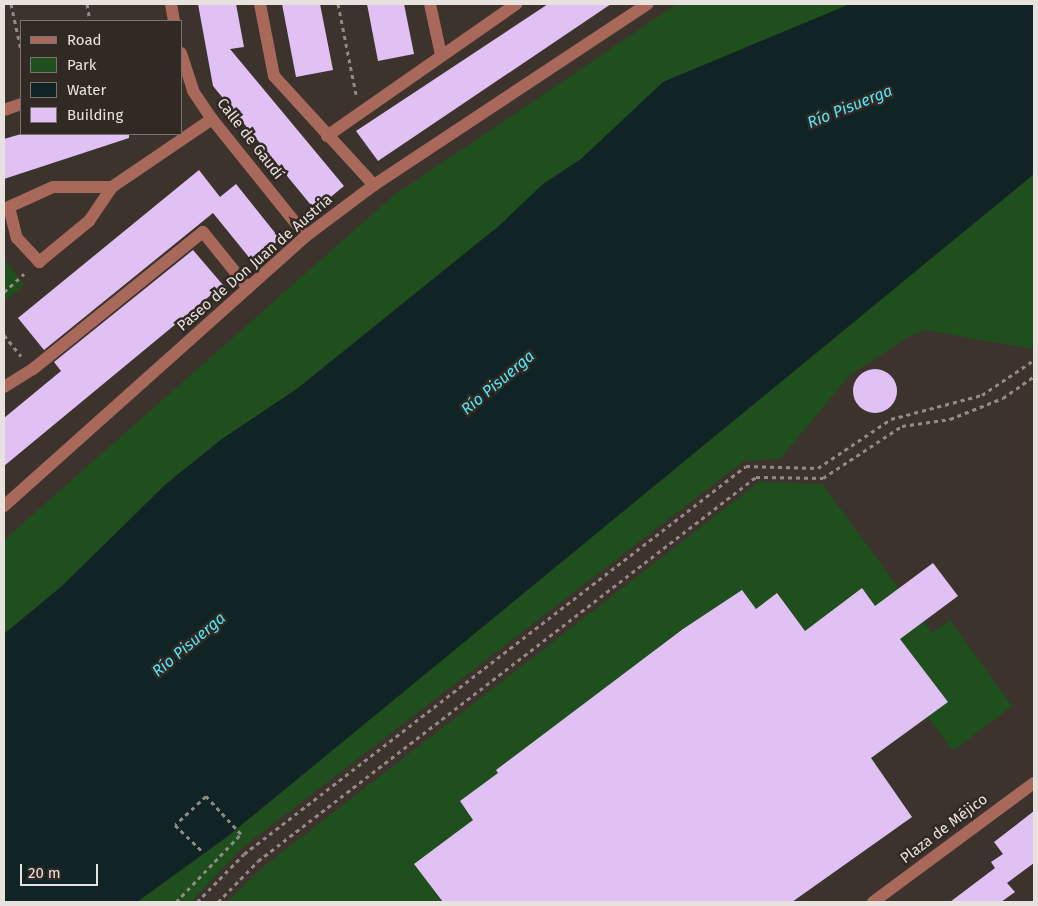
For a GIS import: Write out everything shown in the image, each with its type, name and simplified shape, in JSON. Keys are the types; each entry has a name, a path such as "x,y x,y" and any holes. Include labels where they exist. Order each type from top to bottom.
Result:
{"street":[{"path":"171,4 174,20"},
{"path":"260,4 274,76 327,136 374,185"},
{"path":"430,4 441,55"},
{"name":"Paseo de Don Juan de Austria","path":"4,506 306,236 374,185 647,4"},
{"path":"327,136 512,5"},
{"name":"Calle de Gaudí","path":"182,56 193,91 212,119 306,236"},
{"path":"4,110 20,104"},
{"path":"112,187 53,187 9,208 17,238 39,262 89,222 112,187 212,119"},
{"path":"4,387 32,370 203,232 248,288"},
{"name":"Plaza de Méjico","path":"873,902 1034,783"}],"path":[{"path":"11,4 20,45"},
{"path":"86,4 90,20"},
{"path":"338,4 360,113"},
{"path":"4,292 39,262"},
{"path":"4,335 32,370"},
{"path":"197,902 244,854 746,466 818,468 890,419 982,395 1034,360"},
{"path":"218,902 258,861 756,477 823,478 902,426 950,419 1004,398 1034,376"},
{"path":"176,902 241,834 206,796 175,825 204,853"}],"green space":[{"path":"677,4 850,4 663,82 581,159 543,184 500,225 298,388 222,439 166,484 62,586 4,634 4,540 393,196"},
{"path":"1034,174 1034,349 925,330 908,337 850,375 780,459 744,461 242,848 191,902 137,902 228,836"},
{"path":"4,259 24,285 4,302"},
{"path":"759,482 822,484 932,633 950,620 1012,706 953,751 928,717 872,758 912,817 792,902 227,902 263,867"}],"water":[{"name":"Río Pisuerga","path":"850,4 1034,4 1034,174 228,836 137,902 4,902 4,634 62,586 166,484 222,439 298,388 500,225 543,184 581,159 663,82"}],"building":[{"path":"198,4 236,4 244,47 230,49 344,186 315,210 213,86"},
{"path":"282,4 320,4 333,70 296,77"},
{"path":"367,4 404,4 414,54 378,61"},
{"path":"548,4 611,4 378,161 356,131"},
{"path":"20,134 129,135 129,138 4,179 4,139"},
{"path":"199,170 220,197 236,184 280,239 252,261 213,213 44,350 18,318"},
{"path":"193,250 223,285 4,466 4,418 61,371 54,362"},
{"path":"871,369 879,369 891,375 897,391 891,407 879,413 871,413 859,407 853,395 853,387 859,375"},
{"path":"933,563 958,596 900,639 948,702 871,758 912,817 792,902 443,902 414,864 473,820 460,801 498,773 496,770 683,629 742,590 756,609 777,593 805,631 862,588 875,606"},
{"path":"1034,811 1034,863 1007,883 1015,892 1001,902 950,902 995,868 991,862 1003,854 994,842"}]}
